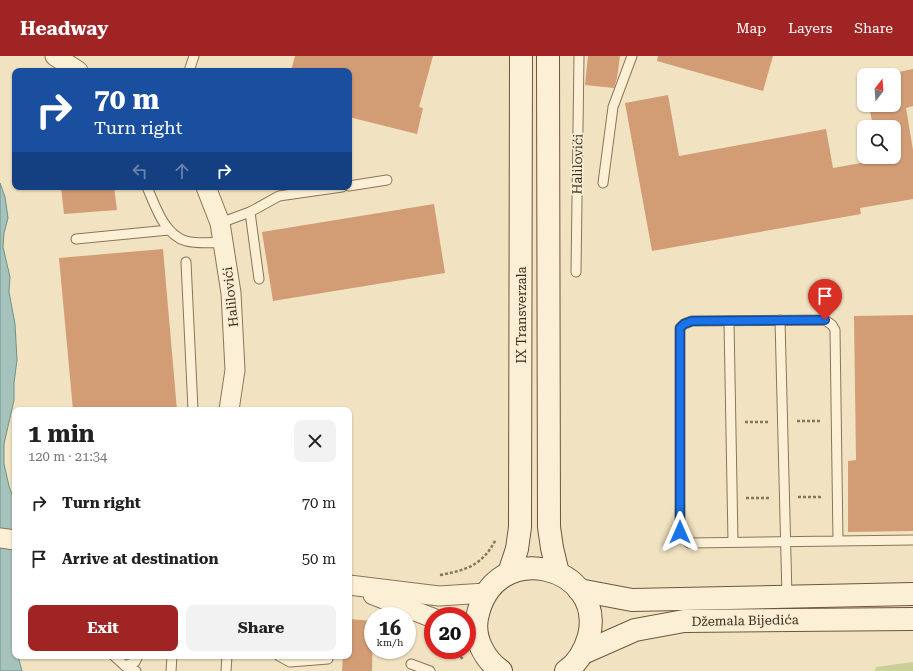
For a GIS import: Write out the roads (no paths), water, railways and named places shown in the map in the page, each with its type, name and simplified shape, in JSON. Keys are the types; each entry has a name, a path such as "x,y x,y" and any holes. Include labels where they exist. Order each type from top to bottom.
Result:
{"main road":[{"name":"IX Transverzala","path":"509,573 517,549 520,527 521,56"},
{"path":"548,56 549,527 558,573"},
{"path":"476,642 478,637 476,622 479,607 486,593 500,578 509,573 525,568 542,568 558,573 579,590 586,605 590,621 590,632 583,653 566,671"},
{"name":"Džemala Bijedića","path":"579,590 632,600 913,594"},
{"name":"Džemala Bijedića","path":"583,653 635,630 684,621 913,619"},
{"path":"476,646 501,671"}],"street":[{"path":"55,56 73,68"},
{"name":"Halilovići","path":"207,190 220,222 231,293 235,370 229,407"},
{"path":"0,538 12,540"},
{"path":"352,585 439,596 486,593"},
{"path":"352,586 424,614"}],"lane":[{"path":"190,68 194,56"},
{"name":"Halilovići","path":"576,272 579,56"},
{"path":"602,183 613,107 632,56"},
{"path":"352,186 387,180"},
{"path":"148,190 158,213 169,230 185,241 223,242"},
{"path":"277,190 278,196"},
{"path":"220,222 250,212 278,196 321,190"},
{"path":"250,212 259,279"},
{"path":"76,239 169,230"},
{"path":"186,262 193,407"},
{"path":"780,320 787,597"},
{"path":"838,541 835,330 832,325 825,320 692,321 684,324 680,328 680,532 684,538 690,543 913,540"},
{"path":"729,321 733,542"},
{"path":"117,659 125,666 136,671"},
{"path":"125,666 135,662 136,659"},
{"path":"171,671 172,659"},
{"path":"226,671 227,659"},
{"path":"284,659 290,662 328,659"},
{"path":"411,664 430,671"}],"water":[{"path":"0,183 5,197 8,218 4,233 3,247 10,277 9,292 15,324 17,360 14,383 14,400 4,444 4,464 12,494 12,659 19,659 22,671 0,671"}]}
